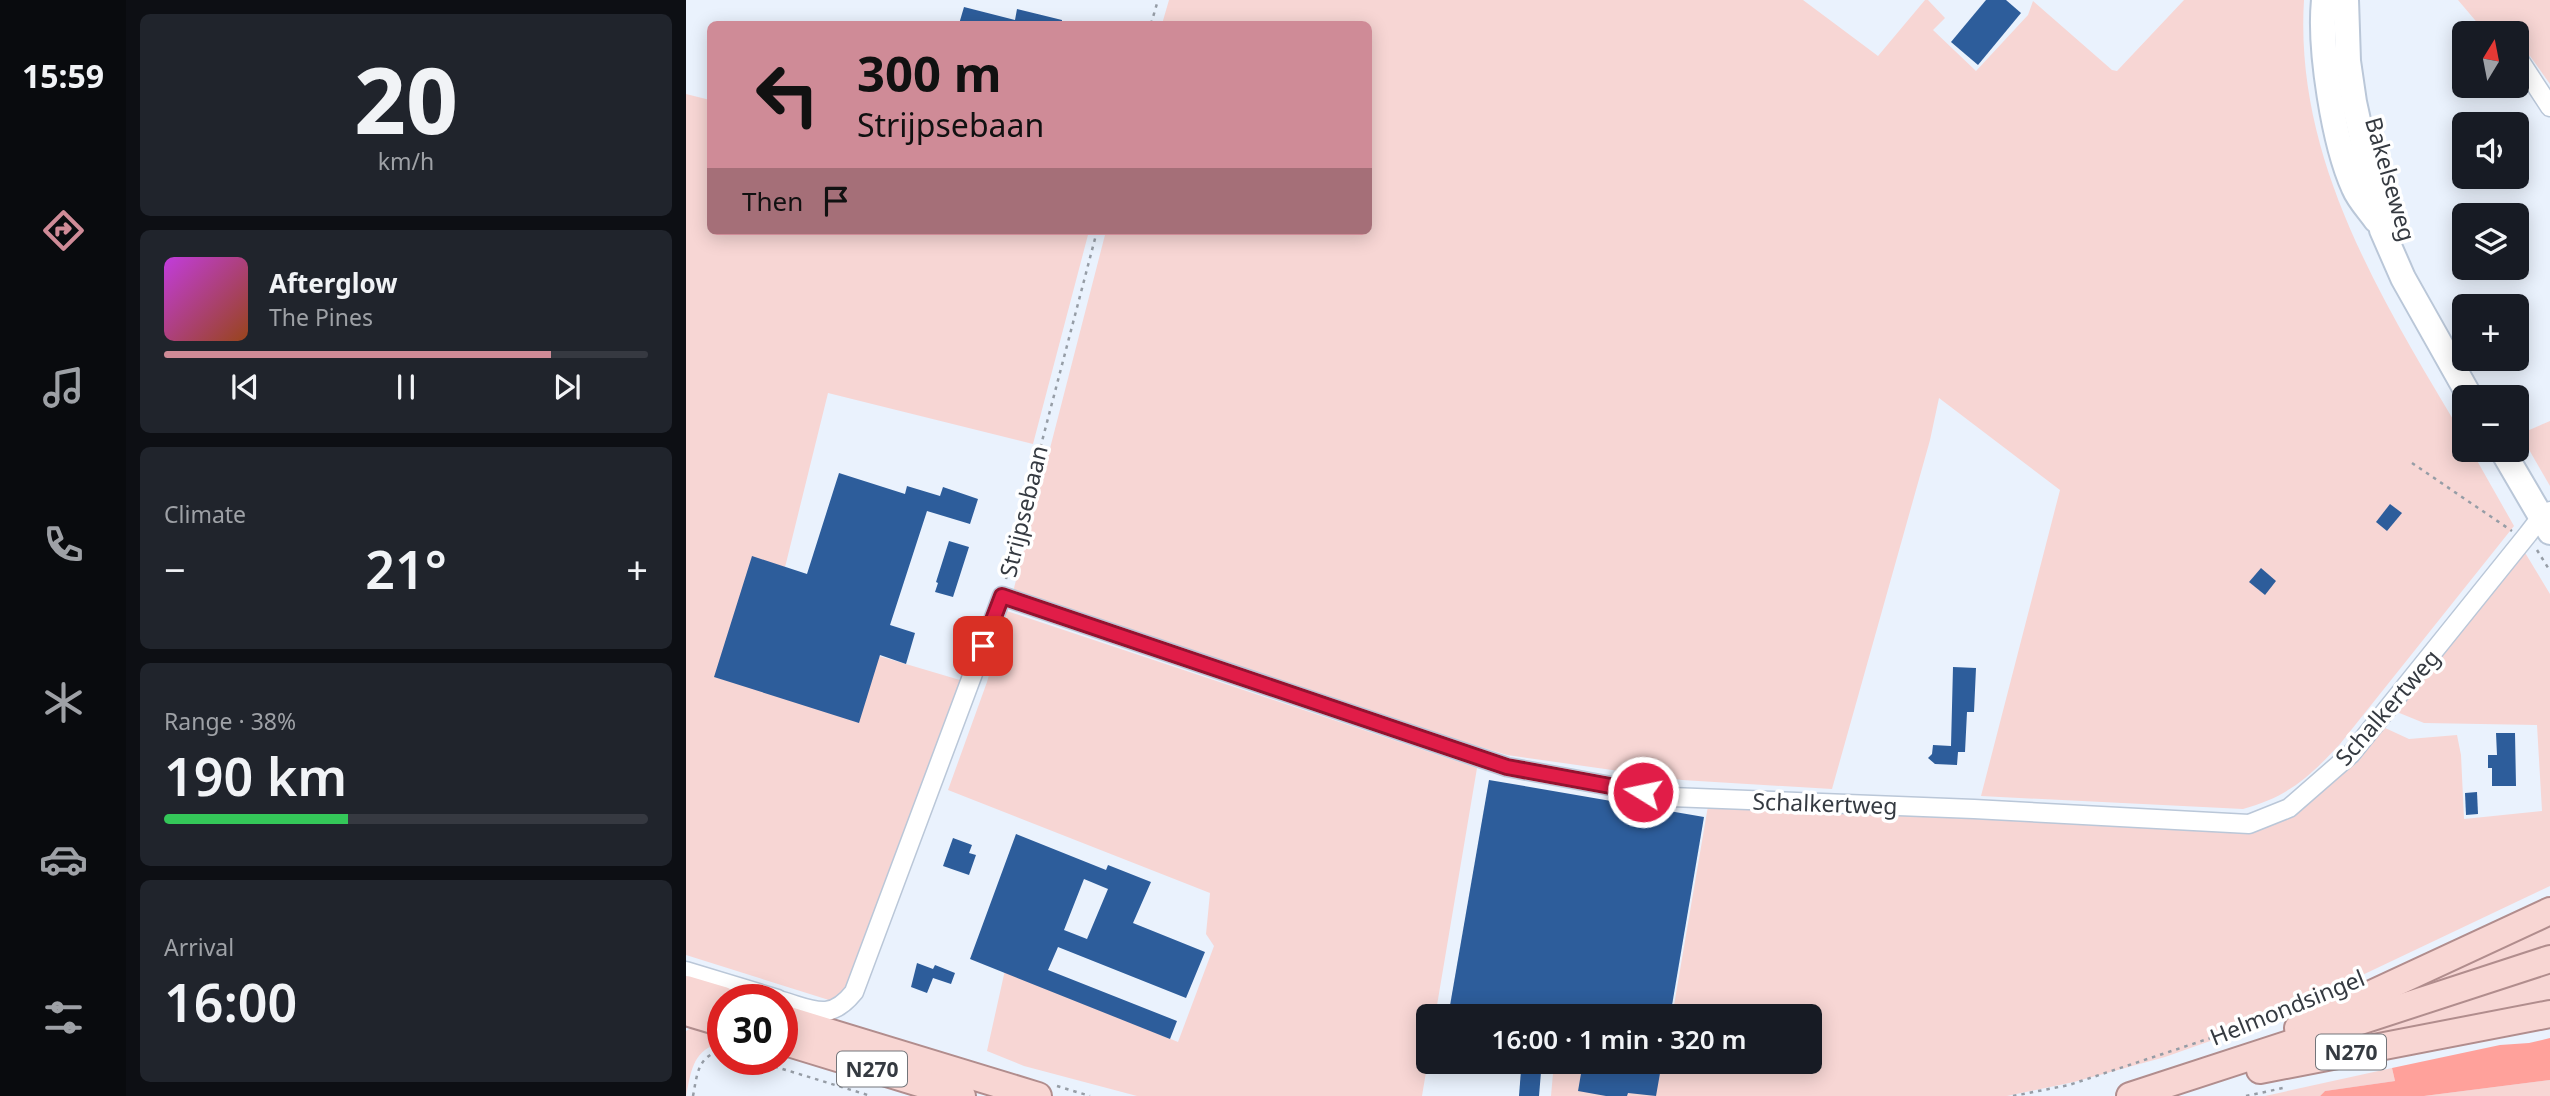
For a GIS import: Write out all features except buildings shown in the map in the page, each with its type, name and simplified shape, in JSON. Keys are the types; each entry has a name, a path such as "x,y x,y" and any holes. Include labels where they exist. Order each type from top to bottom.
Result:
{"main road":[{"name":"Bakelseweg","path":"2324,0 2327,65 2335,128 2354,190 2382,230"},
{"name":"Bakelseweg","path":"2346,0 2347,61 2382,230 2403,278 2463,385"},
{"path":"2509,462 2547,520"},
{"name":"N270","path":"2258,1056 2288,1032 2550,911"},
{"name":"Helmondsingel","path":"2141,1093 2550,959"},
{"path":"686,989 707,995"},
{"path":"686,1012 707,1018"},
{"name":"N270","path":"2141,1093 2550,1014"},
{"name":"N270","path":"798,1023 1038,1096"},
{"name":"N270","path":"798,1046 962,1096"}],"street":[{"path":"2529,75 2550,107"},
{"name":"Schalkertweg","path":"1002,596 1507,767 1657,794 2249,824 2289,808 2351,754 2524,539 2547,520"},
{"name":"Strijpsebaan","path":"798,1005 831,1012 844,1005 854,992 1002,596"},
{"path":"686,971 728,984"}],"path":[{"path":"1152,21 1158,0"},
{"name":"Strijpsebaan","path":"1002,596 1096,235"},
{"path":"2412,463 2524,539"},
{"name":"Helmondsingel","path":"2013,1096 2069,1085 2283,1014"},
{"path":"693,1096 698,1069 707,1056"},
{"path":"798,1074 871,1096"}],"shaded area":[{"path":"1169,0 1803,0 1878,56 1925,0 1928,0 1945,18 1933,30 1976,71 2028,15 2033,1 2112,70 2117,71 2184,0 2304,0 2305,60 2314,118 2329,175 2376,284 2452,418 2452,462 2478,462 2514,526 2329,756 2285,792 2243,809 1981,796 2060,490 1939,398 1930,440 1832,789 1682,780 1507,755 1013,592 1105,235 1372,235 1372,21 1163,21"},
{"path":"2458,0 2550,0 2550,84 2529,57 2529,21 2476,21"},
{"path":"686,94 707,99 707,235 1088,235 1033,444 828,393 771,624 970,683 848,1006 798,990 798,984 778,984 686,955"},
{"path":"2550,421 2550,486 2529,450 2529,430"},
{"path":"2524,551 2550,594 2550,886 2261,1023 2165,1057 2074,1082 2007,1096 1551,1096 1553,1074 1822,1074 1822,1004 1674,1004 1708,806 2080,824 2230,829 2266,827 2292,817 2351,766 2383,727 2409,739 2457,735 2461,755 2464,819 2542,811 2537,725 2424,723 2397,712"},
{"path":"1007,611 1477,768 1437,1004 1416,1004 1416,1074 1426,1074 1422,1096 1137,1096 1024,1066 987,1051 1005,970 1178,1042 1214,946 1206,934 1210,893 948,790 987,682"},
{"path":"2550,918 2550,945 2365,1008"},
{"path":"2550,974 2550,1009 2288,1060"},
{"path":"698,1024 707,1029 707,1049 694,1064 686,1096 686,1031"},
{"path":"2550,1038 2550,1080 2424,1096 2320,1096 2325,1091 2395,1081 2392,1068 2500,1045"},
{"path":"2392,1068 2395,1081 2325,1091 2320,1096 2265,1096"},
{"path":"2550,1080 2550,1096 2424,1096"}],"route":[{"path":"983,646 1002,596 1507,767 1643,792"}]}
